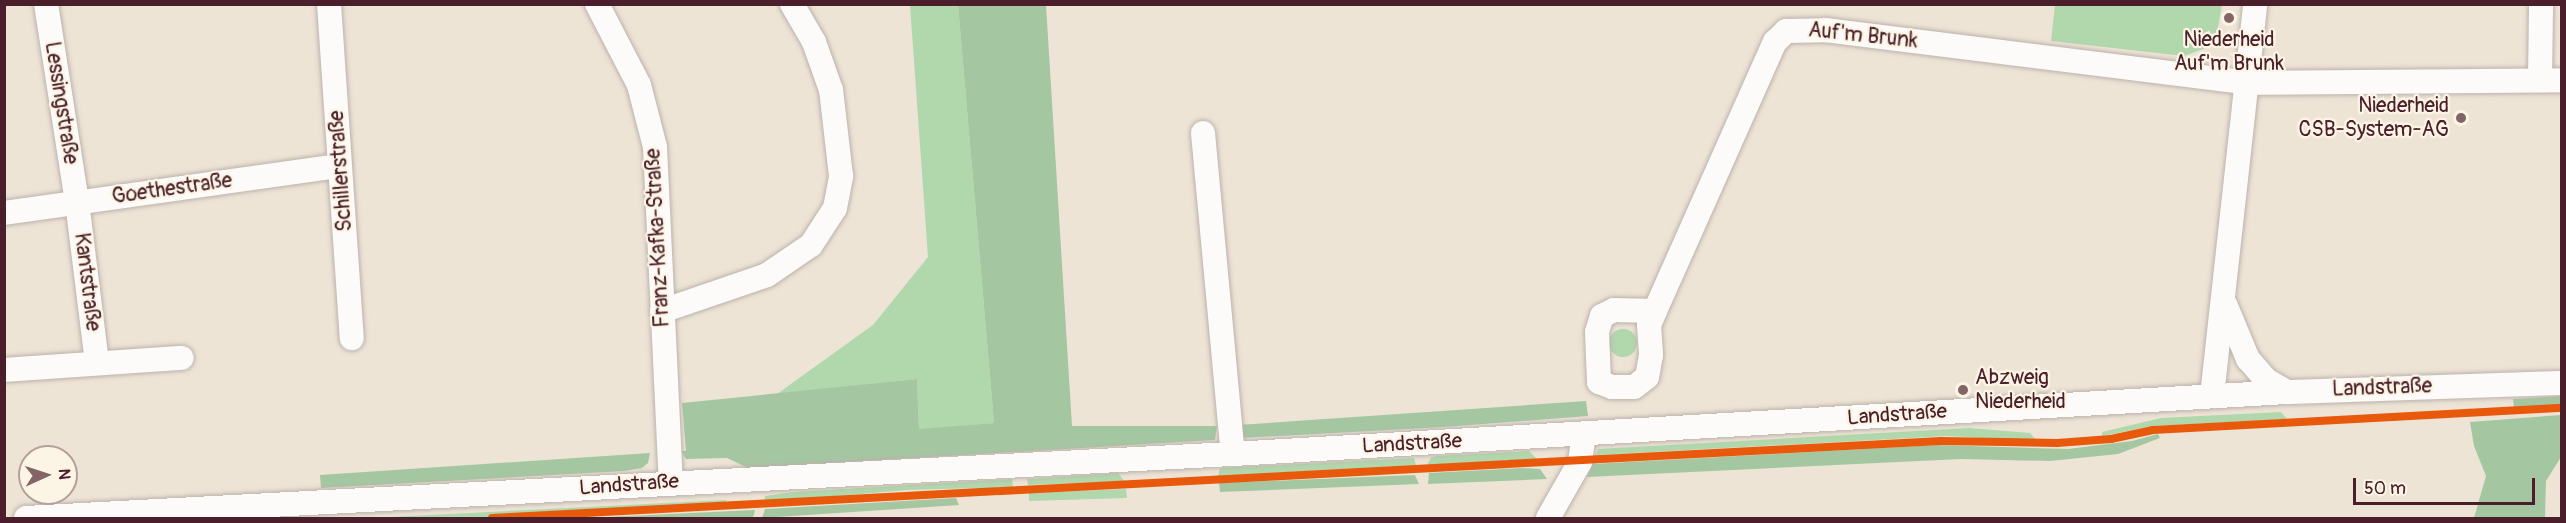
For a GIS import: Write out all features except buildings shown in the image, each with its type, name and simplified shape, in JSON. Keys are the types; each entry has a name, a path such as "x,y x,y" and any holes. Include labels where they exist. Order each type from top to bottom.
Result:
{"street":[{"name":"Lessingstraße","path":"45,4 77,202"},
{"name":"Schillerstraße","path":"329,4 352,338"},
{"name":"Franz-Kafka-Straße","path":"597,4 639,85 655,147 671,482"},
{"path":"662,311 767,274 811,245 836,208 841,176 831,90 814,42 792,4"},
{"path":"2212,396 2248,83 2254,4"},
{"path":"2541,4 2551,80"},
{"name":"Auf'm Brunk","path":"1655,311 1775,42 1786,31 1825,30 2248,83 2551,80"},
{"path":"1203,133 1233,454"},
{"name":"Goethestraße","path":"4,213 340,166"},
{"name":"Kantstraße","path":"77,202 97,363"},
{"path":"2224,300 2248,359 2266,380 2287,392"},
{"name":"Kantstraße","path":"4,370 182,358"},
{"name":"Landstraße","path":"26,519 671,482 1233,454 2212,396 2562,383"},
{"path":"1548,519 1580,462 1584,434"}],"green space":[{"path":"2055,4 2222,5 2217,33 2209,47 2184,56 2051,41"},
{"path":"910,5 958,5 994,423 919,430 917,379 777,394 873,325 928,257"},
{"path":"958,5 1046,5 1072,426 1217,426 1215,440 748,468 727,458 686,459 681,451 686,451 682,403 917,379 919,429 994,423"},
{"path":"1623,329 1633,333 1637,343 1633,353 1623,357 1613,353 1609,343 1613,333"},
{"path":"2561,396 2561,405 2514,408 2513,399"},
{"path":"1586,401 1588,416 1444,427 1240,438 1238,425"},
{"path":"2281,412 2287,419 2153,426 2102,436 2102,432 2161,418"},
{"path":"2561,415 2561,457 2546,481 2545,518 2474,518 2486,476 2474,446 2470,422"},
{"path":"1969,428 2030,433 2037,441 1947,436 1596,455 1598,449"},
{"path":"2158,434 2160,438 2118,454 2050,461 1961,459 1587,477 1592,464 1938,445 2068,449 2132,441"},
{"path":"1529,451 1537,459 1427,465 1431,457 1437,456"},
{"path":"650,453 648,463 642,468 624,471 321,488 320,475"},
{"path":"1414,458 1416,465 1218,476 1220,468"},
{"path":"1540,469 1547,479 1428,484 1429,473"},
{"path":"1118,473 1124,481 1028,485 1027,479"},
{"path":"1415,475 1419,484 1220,492 1219,483"},
{"path":"1012,479 1013,487 909,490 765,502 765,496 793,492"},
{"path":"1126,489 1127,498 1029,501 1029,493"},
{"path":"956,498 959,505 762,518 765,509"},
{"path":"726,500 726,506 500,518 369,518"},
{"path":"755,510 753,518 585,518"}],"cycle path":[{"path":"492,518 1941,441 2057,443 2111,439 2153,430 2562,408"}],"place":[{"name":"Niederheid Auf'm Brunk","path":"2229,18"},
{"name":"Niederheid CSB-System-AG","path":"2461,118"},
{"name":"Abzweig Niederheid","path":"1963,390"}]}
